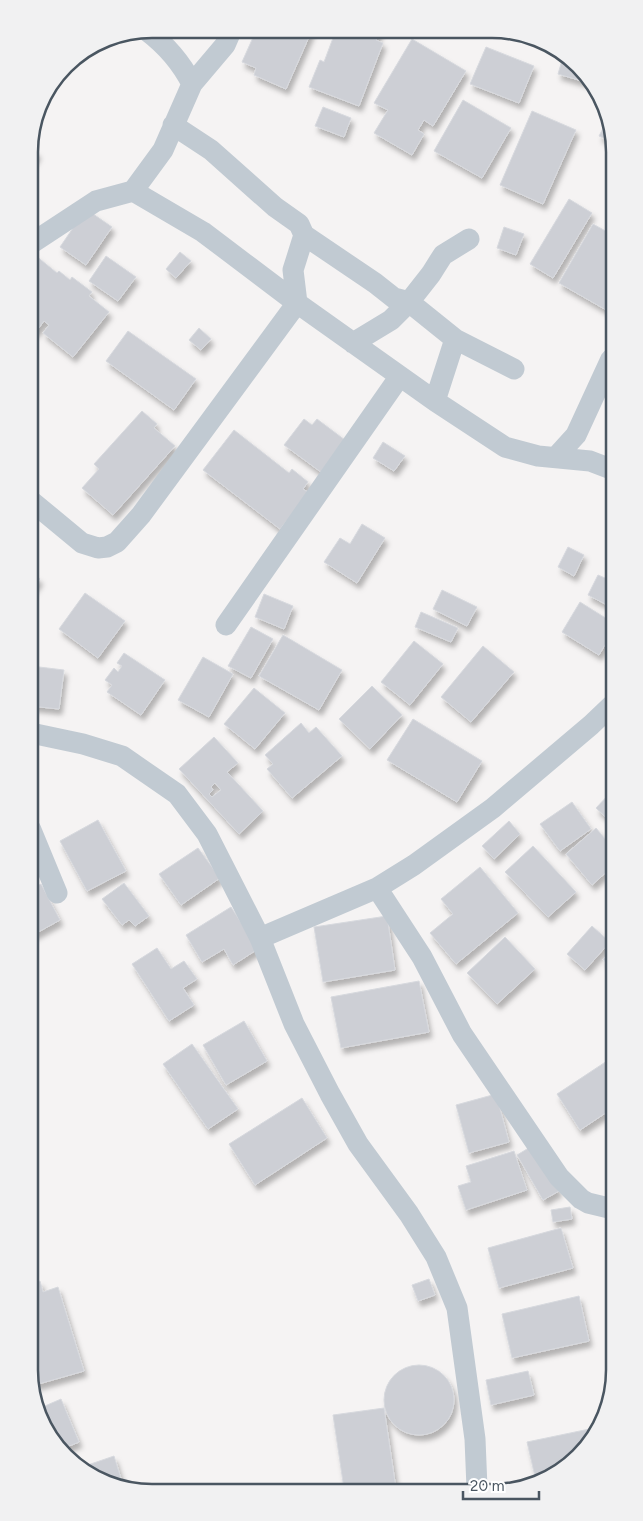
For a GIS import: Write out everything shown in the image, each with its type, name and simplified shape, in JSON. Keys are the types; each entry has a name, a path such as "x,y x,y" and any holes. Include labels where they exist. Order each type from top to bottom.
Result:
{"street":[{"path":"158,38 175,56 192,84"},
{"path":"38,239 96,201 132,191 163,150 192,84 225,45 228,38"},
{"path":"173,125 211,150 275,207 299,224 304,235 394,298 409,302 455,340 514,369"},
{"path":"132,191 203,232 296,303 434,401 506,447 538,456 590,461 606,468"},
{"path":"38,507 82,543 98,548 107,547 117,542 141,515 296,303 293,270 304,235"},
{"path":"353,343 391,320 409,302 443,255 469,239"},
{"path":"434,401 455,340"},
{"path":"556,457 576,435 606,370"},
{"path":"226,625 400,376"},
{"path":"260,938 377,888 454,838 493,808 606,711"},
{"path":"38,734 83,744 122,756 177,794 207,834 260,938 294,1024 330,1094 358,1144 409,1214 436,1257 456,1308 475,1439 477,1484"},
{"path":"38,846 58,893"},
{"path":"377,888 422,957 462,1034 559,1177 581,1199 588,1203 605,1206"}],"building":[{"path":"253,38 308,38 286,89 254,75 256,68 242,62"},
{"path":"333,38 377,38 376,40 383,43 359,106 309,87 320,60 324,62"},
{"path":"412,39 466,71 433,126 424,120 418,130 424,134 412,155 374,133 388,110 374,103"},
{"path":"486,47 534,66 519,103 470,84"},
{"path":"562,62 581,81 558,74"},
{"path":"463,100 511,128 482,178 434,151"},
{"path":"323,107 351,118 344,137 315,126"},
{"path":"532,111 576,130 543,204 500,185"},
{"path":"603,128 605,139 599,136"},
{"path":"569,199 592,213 553,278 530,264"},
{"path":"86,209 112,227 86,265 60,247"},
{"path":"593,224 606,231 606,310 559,283"},
{"path":"504,227 524,234 516,255 497,248"},
{"path":"180,252 191,261 176,278 166,269"},
{"path":"106,256 136,277 118,301 89,281"},
{"path":"38,257 57,273 59,271 70,280 72,277 92,292 89,296 109,312 73,357 43,333 49,325 44,321 38,329"},
{"path":"199,328 211,339 201,350 189,340"},
{"path":"128,331 196,379 174,410 106,361"},
{"path":"142,411 157,424 154,428 175,446 113,515 82,488 99,469 94,464"},
{"path":"304,419 312,425 317,419 349,443 325,475 284,445"},
{"path":"234,430 289,473 292,469 308,482 303,489 309,493 280,529 203,470"},
{"path":"383,442 405,456 394,471 373,458"},
{"path":"362,524 385,538 357,583 324,562 340,538 350,544"},
{"path":"568,547 584,555 574,576 558,567"},
{"path":"598,575 606,578 606,604 588,595"},
{"path":"442,590 477,607 467,626 433,609"},
{"path":"85,593 125,621 98,658 59,629"},
{"path":"264,594 293,606 284,629 255,617"},
{"path":"580,602 606,618 606,644 599,655 562,632"},
{"path":"421,612 458,628 451,642 415,627"},
{"path":"251,627 273,639 251,678 228,666"},
{"path":"283,635 342,670 319,710 259,676"},
{"path":"414,641 443,664 410,705 381,682"},
{"path":"483,646 514,672 471,722 441,697"},
{"path":"124,653 165,680 141,715 107,692 112,685 105,680 114,668 118,672 122,666 117,663"},
{"path":"203,657 233,674 209,717 178,700"},
{"path":"38,667 64,670 59,709 38,707"},
{"path":"372,686 402,715 370,749 339,719"},
{"path":"254,688 285,713 255,749 224,724"},
{"path":"413,719 482,761 457,802 387,760"},
{"path":"301,723 309,733 316,727 342,756 292,798 267,769 273,764 265,755"},
{"path":"214,737 238,763 227,772 263,811 239,834 179,769","holes":["215,783 221,790 212,797 209,794 213,790 211,787"]},
{"path":"605,798 605,817 596,808"},
{"path":"572,802 591,829 560,851 540,824"},
{"path":"98,820 126,871 87,891 60,841"},
{"path":"509,821 520,834 494,859 482,846"},
{"path":"596,828 605,839 605,873 592,885 566,854"},
{"path":"533,846 576,892 548,917 505,872"},
{"path":"198,848 220,878 181,905 159,874"},
{"path":"480,867 518,913 456,964 430,933 453,914 441,899"},
{"path":"124,883 149,916 135,926 129,920 122,925 102,899"},
{"path":"41,884 60,920 38,932 38,886"},
{"path":"231,907 258,949 233,965 224,949 202,962 186,935"},
{"path":"387,916 395,970 323,982 314,927"},
{"path":"592,926 605,938 605,947 585,970 567,954"},
{"path":"505,937 535,969 497,1004 467,973"},
{"path":"157,948 171,969 184,961 197,979 183,988 194,1005 169,1021 132,964"},
{"path":"419,981 429,1032 341,1048 331,997"},
{"path":"244,1021 267,1061 226,1085 203,1045"},
{"path":"192,1044 238,1109 208,1129 163,1064"},
{"path":"605,1062 605,1113 580,1130 557,1094"},
{"path":"496,1094 509,1142 469,1153 456,1105"},
{"path":"302,1098 327,1138 255,1185 229,1144"},
{"path":"532,1146 559,1191 543,1200 517,1155"},
{"path":"514,1151 527,1190 466,1210 458,1186 471,1182 466,1166"},
{"path":"570,1207 572,1219 553,1222 551,1210"},
{"path":"561,1228 573,1268 499,1288 488,1248"},
{"path":"429,1279 435,1295 418,1301 412,1285"},
{"path":"40,1281 43,1292 58,1287 84,1371 38,1384 38,1370 38,1282"},
{"path":"579,1296 589,1341 512,1358 502,1314"},
{"path":"426,1365 439,1371 448,1380 452,1386 454,1400 452,1414 444,1425 433,1433 412,1435 405,1433 394,1425 386,1414 384,1393 386,1386 394,1375 405,1367"},
{"path":"528,1371 534,1395 491,1405 486,1380"},
{"path":"61,1399 79,1442 68,1447 66,1445 53,1427 44,1407"},
{"path":"384,1408 395,1484 343,1484 333,1415"},
{"path":"589,1429 567,1455 549,1468 535,1475 527,1442"},
{"path":"114,1456 121,1479 101,1472 89,1465"}]}
